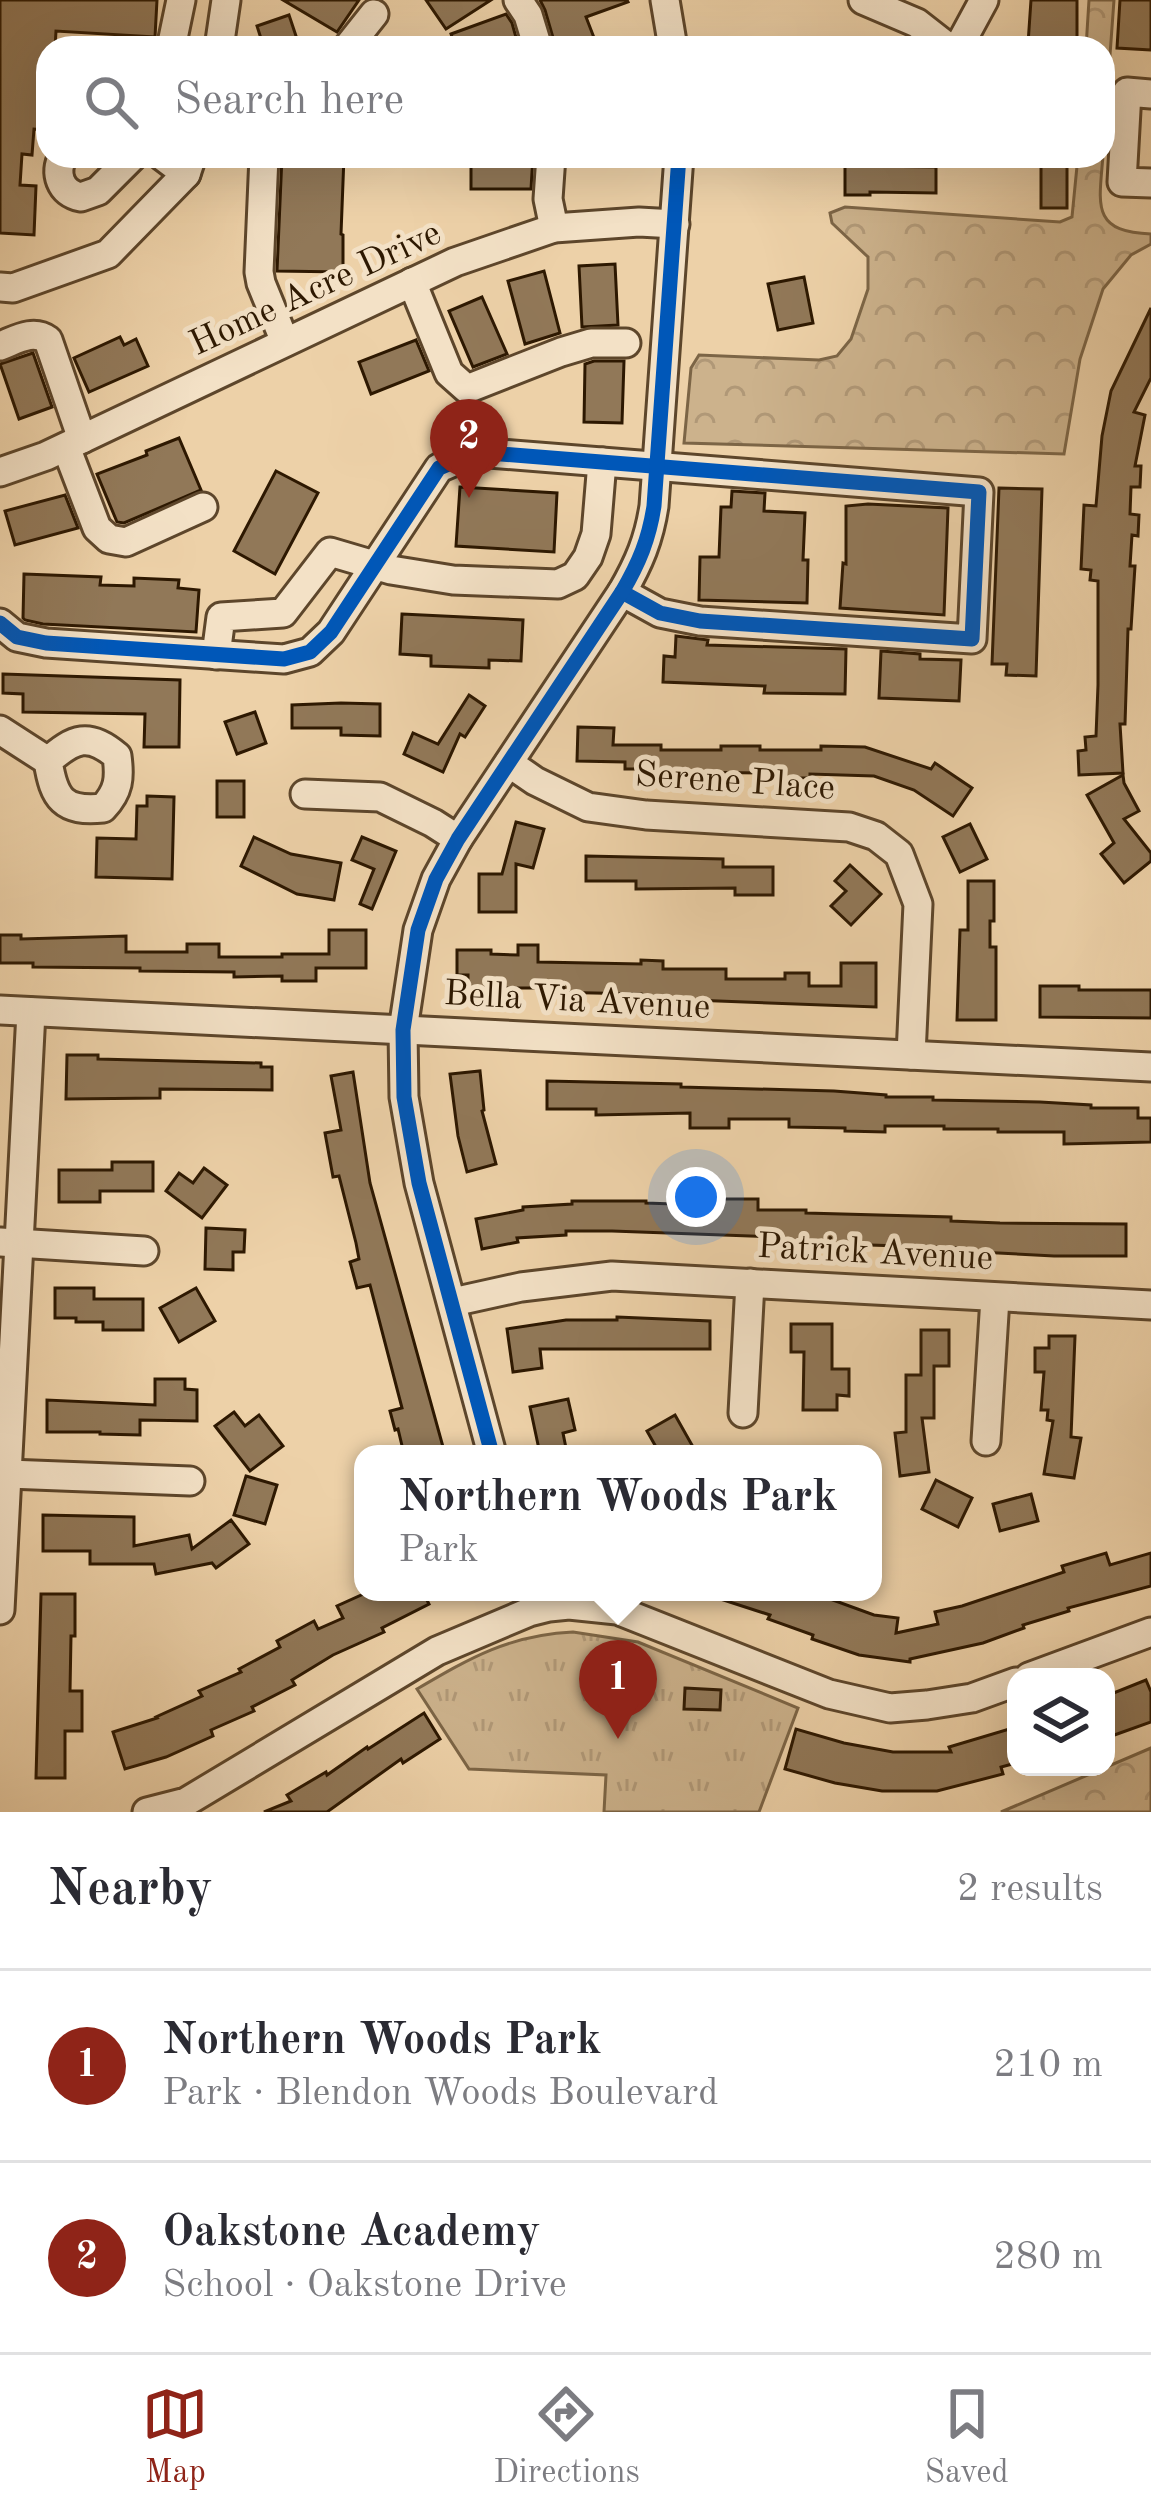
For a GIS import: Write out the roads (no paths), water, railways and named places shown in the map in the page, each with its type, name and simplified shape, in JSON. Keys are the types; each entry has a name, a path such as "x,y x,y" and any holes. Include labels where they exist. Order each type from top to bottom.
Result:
{"street":[{"path":"174,36 181,0"},
{"path":"221,36 226,0"},
{"path":"518,0 534,36"},
{"path":"665,0 671,36"},
{"path":"863,0 916,22 934,36"},
{"path":"964,36 984,0"},
{"path":"357,36 374,14"},
{"path":"1151,94 1127,92 1122,182 1151,183"},
{"path":"58,168 67,192 81,197 98,191 121,168"},
{"path":"0,287 13,288 108,254 186,168"},
{"path":"263,168 259,272 286,342"},
{"path":"550,168 548,200 554,228"},
{"path":"490,1445 419,1184 404,1097 403,1030 418,929 436,879 622,592 648,541 678,168"},
{"name":"Home Acre Drive","path":"0,472 74,443 455,262 554,228 675,224"},
{"path":"412,282 449,373 467,389 591,343 626,343"},
{"path":"0,346 31,334 48,340 97,528 109,539 126,542 203,506"},
{"path":"0,623 17,637 46,643 284,659 310,652 331,632 439,468 476,452 979,493 972,639 700,621 660,613 622,592"},
{"path":"216,655 221,617 283,613 330,552 374,566 453,580 558,584 575,576 596,534 602,462"},
{"path":"0,730 48,761"},
{"name":"Serene Place","path":"508,763 535,782 588,807 849,827 876,836 899,854 918,904 911,1055"},
{"path":"305,794 380,797 458,839"},
{"name":"Bella Via Avenue","path":"0,1010 1151,1067"},
{"path":"0,1610 8,1474 9,1243 31,1012"},
{"path":"9,1243 144,1251"},
{"name":"Patrick Avenue","path":"453,1303 521,1287 612,1276 1151,1305"},
{"path":"743,1413 750,1283"},
{"path":"986,1441 995,1298"},
{"path":"8,1474 190,1481"},
{"path":"147,1812 188,1807 437,1651 526,1602 617,1610 829,1694 890,1708 972,1698 1007,1685"},
{"path":"1053,1668 1151,1632"}],"place":[{"name":"Oakstone Academy","path":"469,498"},
{"name":"Northern Woods Park","path":"618,1739"}]}
